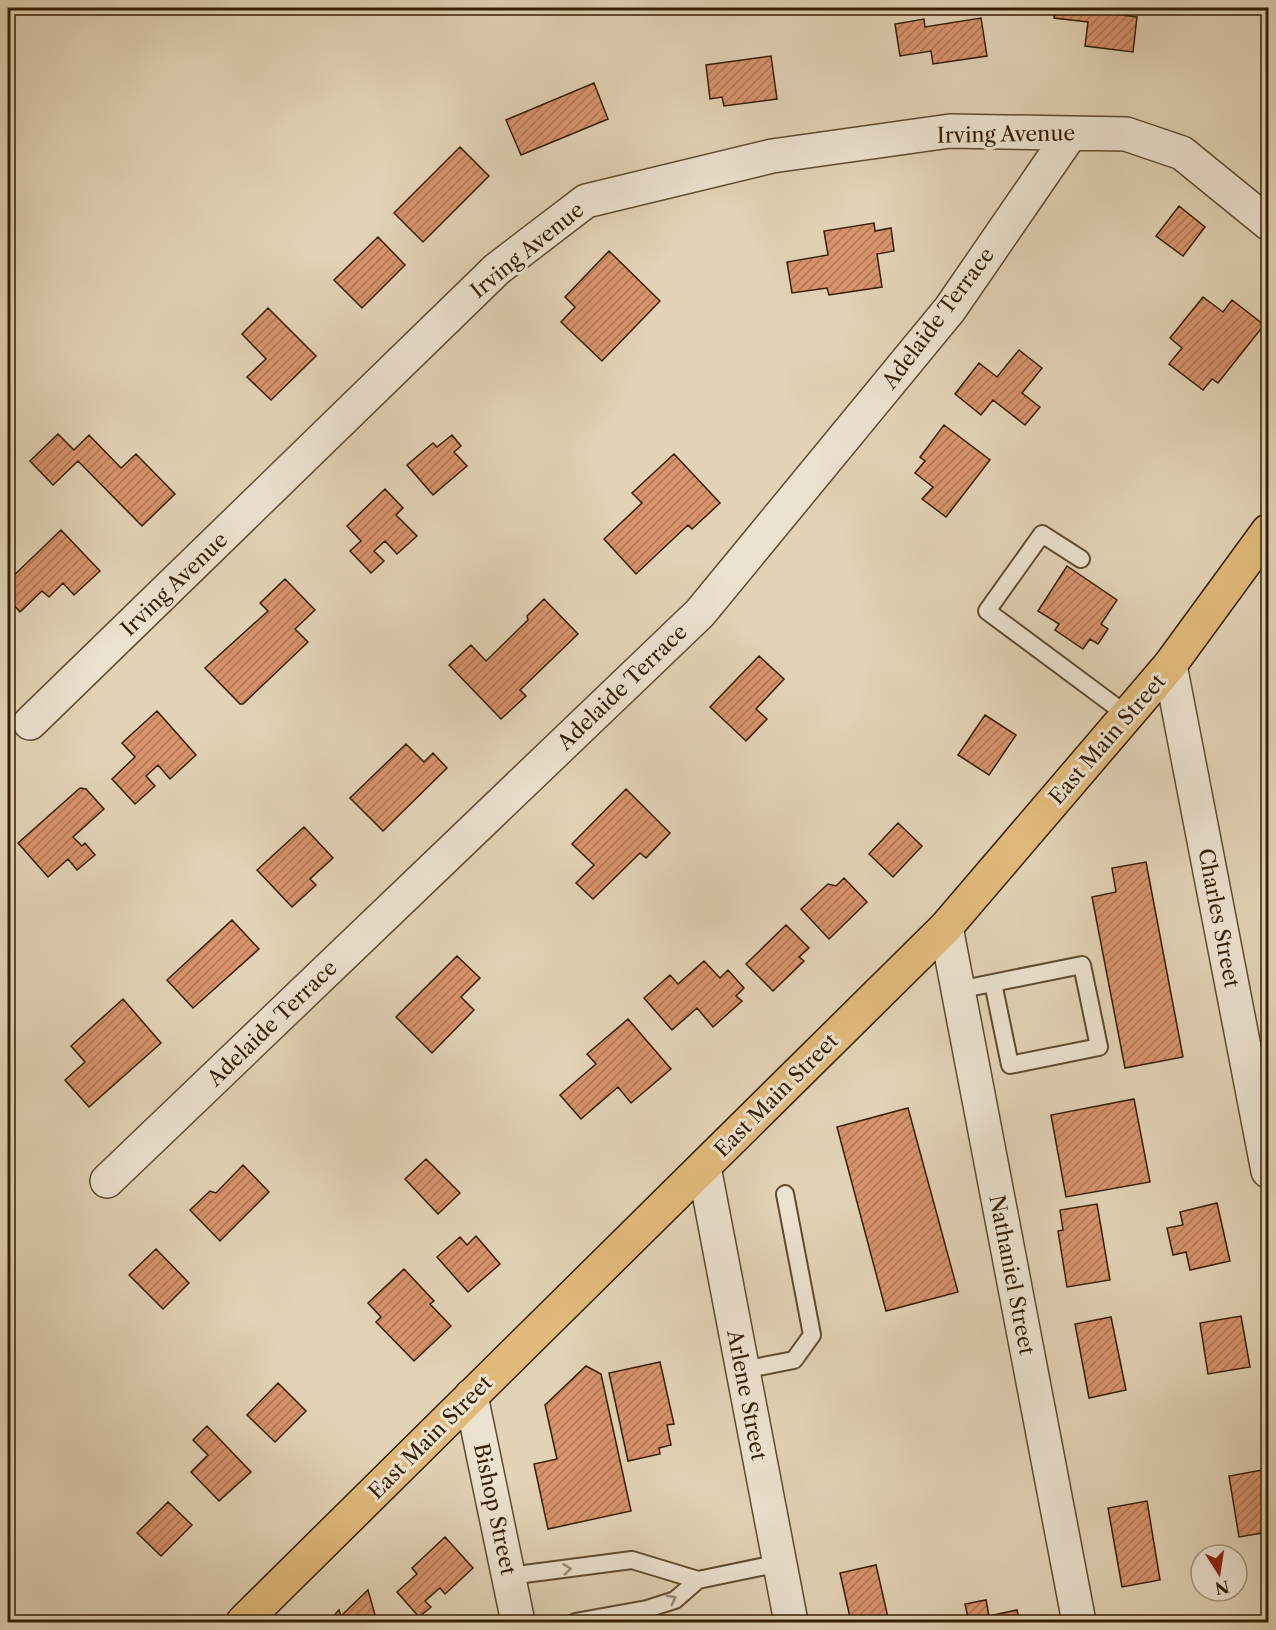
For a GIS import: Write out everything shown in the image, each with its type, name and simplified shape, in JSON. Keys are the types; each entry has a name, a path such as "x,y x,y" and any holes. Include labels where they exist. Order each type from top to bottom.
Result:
{"highway":[{"name":"East Main Street","path":"250,1620 471,1396 946,927 1170,665 1268,532"}],"street":[{"name":"Irving Avenue","path":"30,723 497,268 586,201 772,156 950,132 1126,134 1182,153 1269,223"},
{"name":"Adelaide Terrace","path":"106,1181 700,613 950,309 1071,133"},
{"name":"Charles Street","path":"1170,665 1269,1171"},
{"name":"Nathaniel Street","path":"946,927 1079,1623"},
{"name":"Arlene Street","path":"704,1167 791,1623"},
{"name":"Bishop Street","path":"471,1396 518,1623"}],"lane":[{"path":"1081,559 1042,534 987,611 1127,716"},
{"path":"958,990 993,982 1082,965 1099,1047 1010,1065 993,982"},
{"path":"742,1370 794,1360 812,1335 785,1194"},
{"path":"509,1576 632,1560 698,1580 780,1563"},
{"path":"575,1623 647,1609 675,1600 698,1580"}],"building":[{"path":"1055,8 1093,8 1093,11 1137,17 1133,52 1085,46 1088,22 1054,18"},
{"path":"981,18 987,56 933,64 931,51 900,56 895,24 924,19 925,27"},
{"path":"771,56 777,99 724,106 722,97 710,99 706,65"},
{"path":"594,83 608,119 521,155 506,120"},
{"path":"460,147 489,176 423,242 394,213"},
{"path":"1179,206 1205,227 1183,256 1156,236"},
{"path":"874,223 875,231 891,228 894,251 877,254 882,287 829,295 827,288 792,293 787,262 828,255 824,231"},
{"path":"378,237 405,265 362,308 334,280"},
{"path":"609,251 660,301 602,361 561,322 575,307 565,297"},
{"path":"1203,297 1223,312 1232,300 1264,325 1218,383 1212,379 1203,390 1169,364 1182,348 1170,338"},
{"path":"268,308 316,356 271,400 247,377 266,359 242,334"},
{"path":"1019,350 1042,368 1022,393 1040,407 1025,425 993,400 981,415 955,394 979,363 997,377"},
{"path":"944,425 990,460 946,517 922,499 933,487 915,473 925,461 920,457"},
{"path":"58,434 74,450 89,435 121,468 136,454 175,494 142,526 78,461 53,485 30,461"},
{"path":"452,435 461,446 454,452 467,466 433,495 407,465 433,443 437,447"},
{"path":"674,454 720,503 692,529 688,525 636,574 604,539 642,503 632,493"},
{"path":"385,489 403,508 396,515 417,536 397,554 385,541 374,551 384,561 371,573 350,551 361,541 347,526"},
{"path":"61,530 100,571 74,595 63,583 49,597 42,591 20,612 8,599 8,581"},
{"path":"1067,566 1117,600 1101,624 1108,629 1098,644 1090,639 1083,649 1055,630 1059,624 1038,611"},
{"path":"285,579 315,610 295,629 308,642 243,704 240,704 205,668 268,611 260,603"},
{"path":"544,599 578,634 520,690 526,696 501,719 449,665 471,645 486,661 528,620 527,616"},
{"path":"759,656 784,679 756,709 767,719 746,741 710,707"},
{"path":"157,711 196,755 170,779 158,765 146,776 155,786 135,804 112,779 135,757 122,743"},
{"path":"985,715 1016,735 989,775 958,755"},
{"path":"406,744 424,762 433,753 447,768 383,831 350,798"},
{"path":"80,788 86,789 104,809 73,837 82,846 85,843 95,855 77,870 68,859 48,877 18,843"},
{"path":"626,789 670,833 646,858 640,853 593,899 576,883 594,865 572,844"},
{"path":"898,823 922,846 893,877 869,854"},
{"path":"304,827 333,858 310,879 316,885 292,907 257,870"},
{"path":"1146,862 1183,1057 1125,1068 1092,897 1116,892 1112,868"},
{"path":"844,878 867,902 829,939 801,909 828,884 836,886"},
{"path":"232,920 259,949 193,1008 167,980"},
{"path":"786,925 809,948 799,957 804,961 773,991 746,964"},
{"path":"457,956 480,978 461,997 474,1010 432,1053 396,1017"},
{"path":"704,961 720,978 728,970 744,988 736,996 742,1001 713,1027 697,1008 672,1030 644,998 670,975 678,984"},
{"path":"123,999 161,1043 89,1107 65,1080 85,1062 71,1046"},
{"path":"628,1019 671,1069 631,1103 618,1087 581,1119 560,1095 596,1064 587,1054"},
{"path":"1134,1099 1150,1182 1066,1197 1051,1115"},
{"path":"908,1108 958,1292 886,1311 837,1127"},
{"path":"426,1159 460,1193 438,1214 405,1179"},
{"path":"243,1165 269,1192 220,1241 190,1210 210,1191 216,1193"},
{"path":"1217,1203 1230,1261 1190,1270 1186,1252 1173,1255 1167,1228 1183,1225 1180,1212"},
{"path":"1097,1204 1110,1280 1067,1287 1058,1231 1063,1230 1060,1210"},
{"path":"476,1236 500,1264 468,1292 437,1257 460,1237 467,1245"},
{"path":"156,1249 189,1283 163,1309 129,1275"},
{"path":"404,1269 434,1301 430,1304 451,1326 414,1361 376,1322 381,1317 368,1303"},
{"path":"1241,1316 1250,1367 1208,1374 1200,1323"},
{"path":"1111,1317 1126,1390 1089,1398 1075,1324"},
{"path":"660,1362 674,1424 667,1425 671,1445 659,1448 660,1454 628,1461 609,1373"},
{"path":"586,1366 601,1374 631,1511 548,1529 534,1464 557,1459 545,1405"},
{"path":"278,1383 306,1411 275,1442 247,1415"},
{"path":"207,1426 251,1472 219,1501 191,1472 208,1455 193,1440"},
{"path":"1268,1469 1268,1532 1239,1537 1229,1476"},
{"path":"1147,1501 1160,1580 1122,1587 1108,1508"},
{"path":"168,1502 192,1525 161,1556 137,1533"},
{"path":"445,1537 473,1568 445,1594 440,1588 425,1601 431,1607 419,1617 397,1592 417,1574 412,1568"},
{"path":"876,1565 889,1622 851,1622 840,1573"},
{"path":"368,1590 377,1622 328,1622 339,1610 341,1616"},
{"path":"986,1600 989,1616 1017,1610 1020,1622 969,1622 965,1604"}]}
